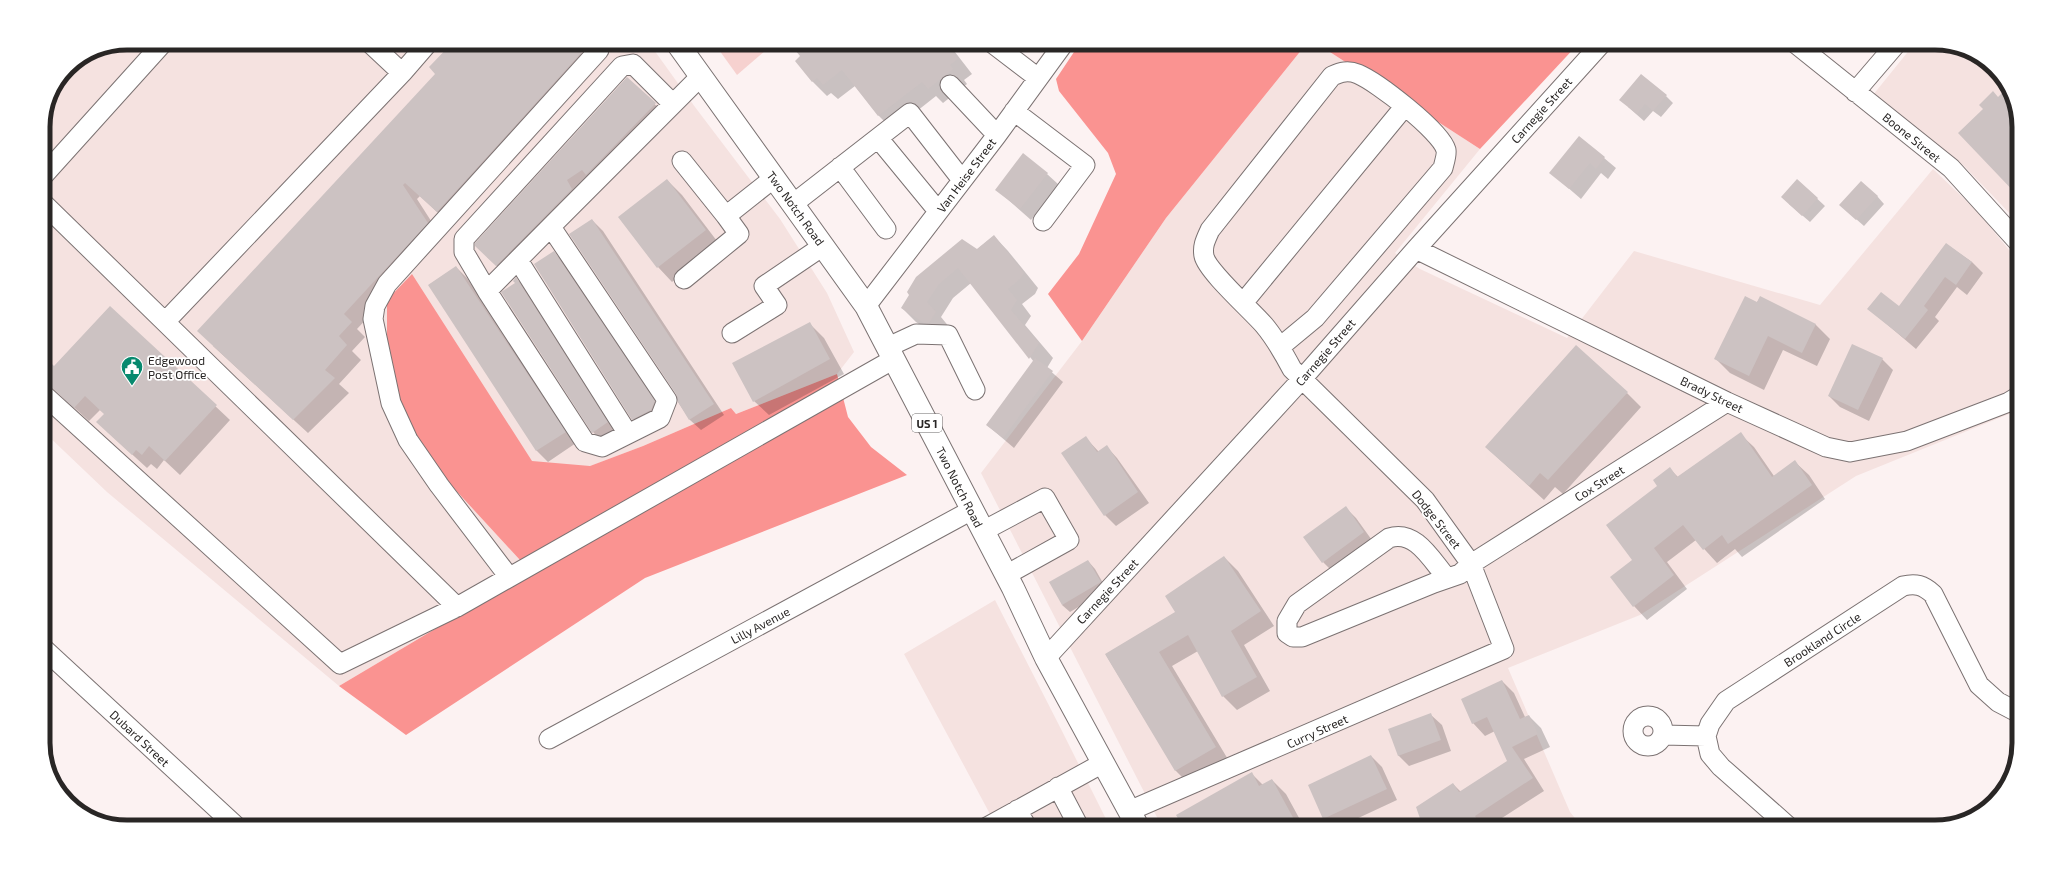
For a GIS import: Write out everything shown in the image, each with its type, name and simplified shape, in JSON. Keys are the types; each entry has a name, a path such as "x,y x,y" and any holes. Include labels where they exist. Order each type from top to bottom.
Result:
{"main road":[{"name":"Two Notch Road","path":"682,50 866,306 1006,575 1046,658 1133,819"}],"street":[{"path":"50,168 157,50"},
{"path":"377,50 402,73"},
{"path":"165,322 402,73 422,50"},
{"path":"509,577 439,485 408,440 391,403 373,319 375,306 387,284 599,50"},
{"path":"1001,50 1038,78"},
{"name":"Van Heise Street","path":"866,306 997,135 1059,50"},
{"name":"Carnegie Street","path":"1046,658 1302,379 1416,249 1596,50"},
{"name":"Boone Street","path":"1804,50 1951,168 2012,235"},
{"path":"1855,92 1891,50"},
{"path":"551,227 667,400 660,418 602,447 584,442 487,291 464,252 464,239 622,66 633,64 673,104"},
{"name":"Dodge Street","path":"1280,347 1315,318 1443,168 1446,152 1442,141 1405,106 1385,90 1358,74 1341,71 1332,76 1210,230 1204,243 1204,258 1211,269 1265,326 1280,347 1292,369 1425,500 1471,564 1504,649"},
{"path":"487,291 701,76"},
{"path":"950,85 997,135"},
{"path":"1243,303 1405,106"},
{"path":"1014,111 1085,165 1043,221"},
{"path":"793,204 910,113 962,180"},
{"path":"878,138 938,211"},
{"path":"682,161 739,234 684,279"},
{"path":"840,167 886,229"},
{"path":"726,216 774,178"},
{"path":"50,210 457,607"},
{"path":"732,333 777,305 764,286 823,246"},
{"name":"Brady Street","path":"1416,249 1727,402 1826,447 1850,452 1907,441 2012,400"},
{"path":"518,260 628,434"},
{"path":"50,400 340,664 457,607 891,353 916,334 948,335 975,390"},
{"name":"Cox Street","path":"1447,578 1417,543 1407,537 1396,536 1383,543 1297,604 1287,621 1287,633 1293,637 1302,637 1460,574 1471,564 1727,402"},
{"path":"983,531 1045,498 1069,540 1006,575"},
{"name":"Lilly Avenue","path":"549,739 972,510"},
{"name":"Brookland Circle","path":"1706,736 1710,724 1726,701 1903,586 1915,583 1925,587 1933,594 1941,606 1979,685 1998,702 2012,709"},
{"name":"Curry Street","path":"1133,819 1504,649"},
{"name":"Dubard Street","path":"50,654 228,820"},
{"path":"1663,735 1706,736 1710,754 1720,767 1781,820"},
{"path":"999,820 1103,763"},
{"path":"1058,787 1075,820"},
{"path":"1017,810 1023,820"}],"shaded area":[{"path":"654,50 695,107 780,219 827,293 854,352 837,374 736,414 731,408 643,446 546,483 387,300 387,360 426,458 531,572 339,686 107,492 50,438 50,122 56,98 66,80 76,69 88,60 112,51"},
{"path":"719,50 766,50 737,75"},
{"path":"1075,50 1301,50 1166,218 1082,341 1048,294 1079,254 1116,174 1108,153 1059,91 1056,79"},
{"path":"1301,50 1327,50 1480,149 1395,253 1420,269 1567,338 1634,251 1820,305 1933,169 1976,210 2012,254 2012,413 1856,476 1640,615 1508,668 1570,812 1576,820 1158,820 981,473 1082,341 1166,218"},
{"path":"1327,50 1572,50 1480,149"},
{"path":"1909,50 1950,51 1974,60 1982,66 1999,84 2011,112 2012,216 1964,166 1873,95"},
{"path":"412,274 532,461 590,466 643,446 731,408 736,414 837,374 848,417 871,447 907,475 645,578 406,735 339,686 531,572 426,458 410,432 387,360 387,300"},
{"path":"995,600 1106,820 993,820 904,654"}],"building":[{"path":"445,50 580,50 582,52 437,212 405,183 403,185 428,223 344,314 352,322 339,336 347,345 325,370 335,378 293,420 197,331 435,74 429,67"},
{"path":"795,50 951,50 958,59 950,65 953,69 928,89 922,82 878,116 842,70 823,85 817,78 812,82 795,61 800,56"},
{"path":"1641,74 1667,95 1653,111 1645,104 1637,114 1619,100"},
{"path":"627,77 656,103 586,175 582,170 567,180 572,189 496,266 475,246 475,243"},
{"path":"1993,91 1998,97 2003,92 2011,112 2012,190 1958,133 1983,109 1979,105"},
{"path":"1579,136 1605,157 1596,169 1590,163 1569,189 1549,173"},
{"path":"1023,153 1048,173 1020,209 995,190"},
{"path":"667,179 706,230 657,268 618,217"},
{"path":"1797,179 1818,198 1802,216 1781,197"},
{"path":"1861,181 1878,196 1856,220 1839,205"},
{"path":"592,219 714,404 689,420 678,402 676,394 569,234"},
{"path":"994,235 1024,273 1020,279 1008,289 1017,300 1011,310 1039,343 1029,359 958,268 939,284 927,302 936,312 929,323 924,323 901,308 909,295 907,292 916,277 962,239 977,249"},
{"path":"1946,243 1972,262 1956,285 1945,277 1924,306 1928,310 1905,339 1867,309 1881,292 1899,306"},
{"path":"554,251 655,401 651,410 632,420 534,264"},
{"path":"456,266 566,432 536,451 428,285"},
{"path":"516,277 608,422 592,433 501,292 515,283 513,281"},
{"path":"1745,296 1757,302 1760,296 1816,324 1802,353 1768,336 1749,376 1714,359"},
{"path":"110,306 217,405 165,461 149,446 142,455 136,450 132,455 96,422 104,414 85,396 74,408 50,386 50,362 54,366"},
{"path":"810,322 830,359 753,402 732,363"},
{"path":"1852,344 1883,358 1858,410 1828,396"},
{"path":"1576,345 1628,392 1548,480 1540,473 1529,486 1485,447"},
{"path":"1035,358 1053,371 1003,438 986,425"},
{"path":"1741,432 1772,477 1795,460 1812,485 1728,544 1722,535 1703,550 1683,525 1654,548 1674,575 1633,607 1610,577 1632,560 1606,525 1657,486 1653,480 1670,467 1677,477"},
{"path":"1086,436 1097,452 1107,445 1138,492 1104,516 1061,453"},
{"path":"1346,506 1364,532 1322,563 1303,537"},
{"path":"1224,556 1261,611 1231,631 1257,677 1222,697 1188,635 1159,652 1216,747 1175,771 1105,654 1175,612 1165,596"},
{"path":"1088,560 1101,582 1062,605 1049,582"},
{"path":"1502,680 1520,719 1529,715 1538,734 1512,747 1533,778 1475,816 1478,820 1421,820 1416,807 1453,783 1459,792 1507,761 1487,717 1472,724 1461,699"},
{"path":"1431,713 1441,740 1398,756 1388,729"},
{"path":"1371,755 1387,789 1323,819 1308,785"},
{"path":"1252,772 1259,786 1272,779 1294,820 1179,820 1176,815"}],"place":[{"name":"Edgewood Post Office","path":"132,386"}]}
